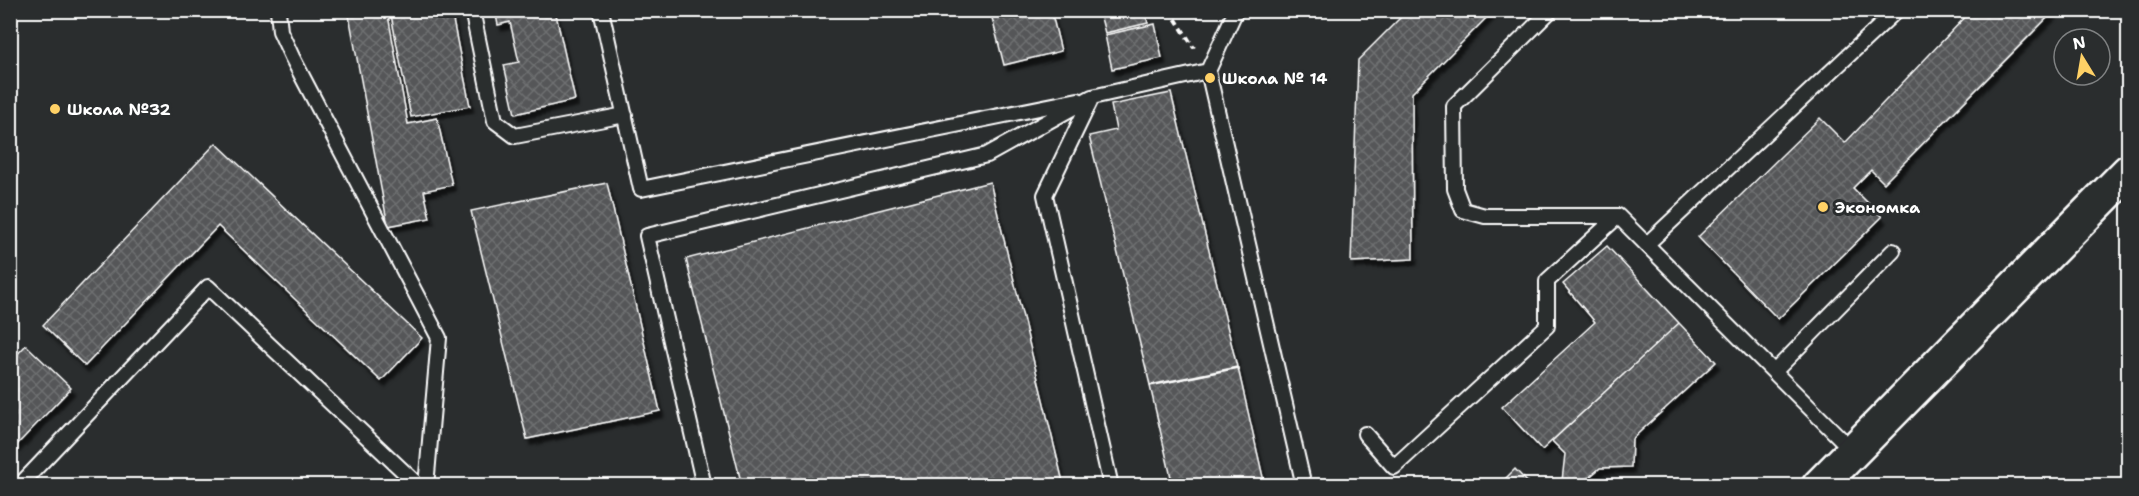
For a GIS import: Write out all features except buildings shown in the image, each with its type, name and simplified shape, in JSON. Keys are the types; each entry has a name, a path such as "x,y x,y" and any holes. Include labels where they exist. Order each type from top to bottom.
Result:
{"main road":[{"path":"1819,486 2128,172"}],"lane":[{"path":"278,10 280,31 292,57 439,338 426,486"},
{"path":"472,10 495,121 515,136 625,115"},
{"path":"601,10 641,189 1092,97 1208,71"},
{"path":"1236,10 1208,71 1304,486"},
{"path":"1551,10 1454,106 1455,189 1463,210 1485,216 1618,216 1853,451"},
{"path":"1647,244 1897,10"},
{"path":"704,486 647,236 987,154 1092,97"},
{"path":"1092,97 1045,195 1111,486"},
{"path":"1365,434 1394,466 1547,326 1547,281 1618,216"},
{"path":"1774,372 1893,251"},
{"path":"18,486 208,287 419,486"}],"place":[{"name":"Школа № 14","path":"1210,78"},
{"name":"Школа №32","path":"55,109"},
{"name":"Экономка","path":"1823,207"}]}
